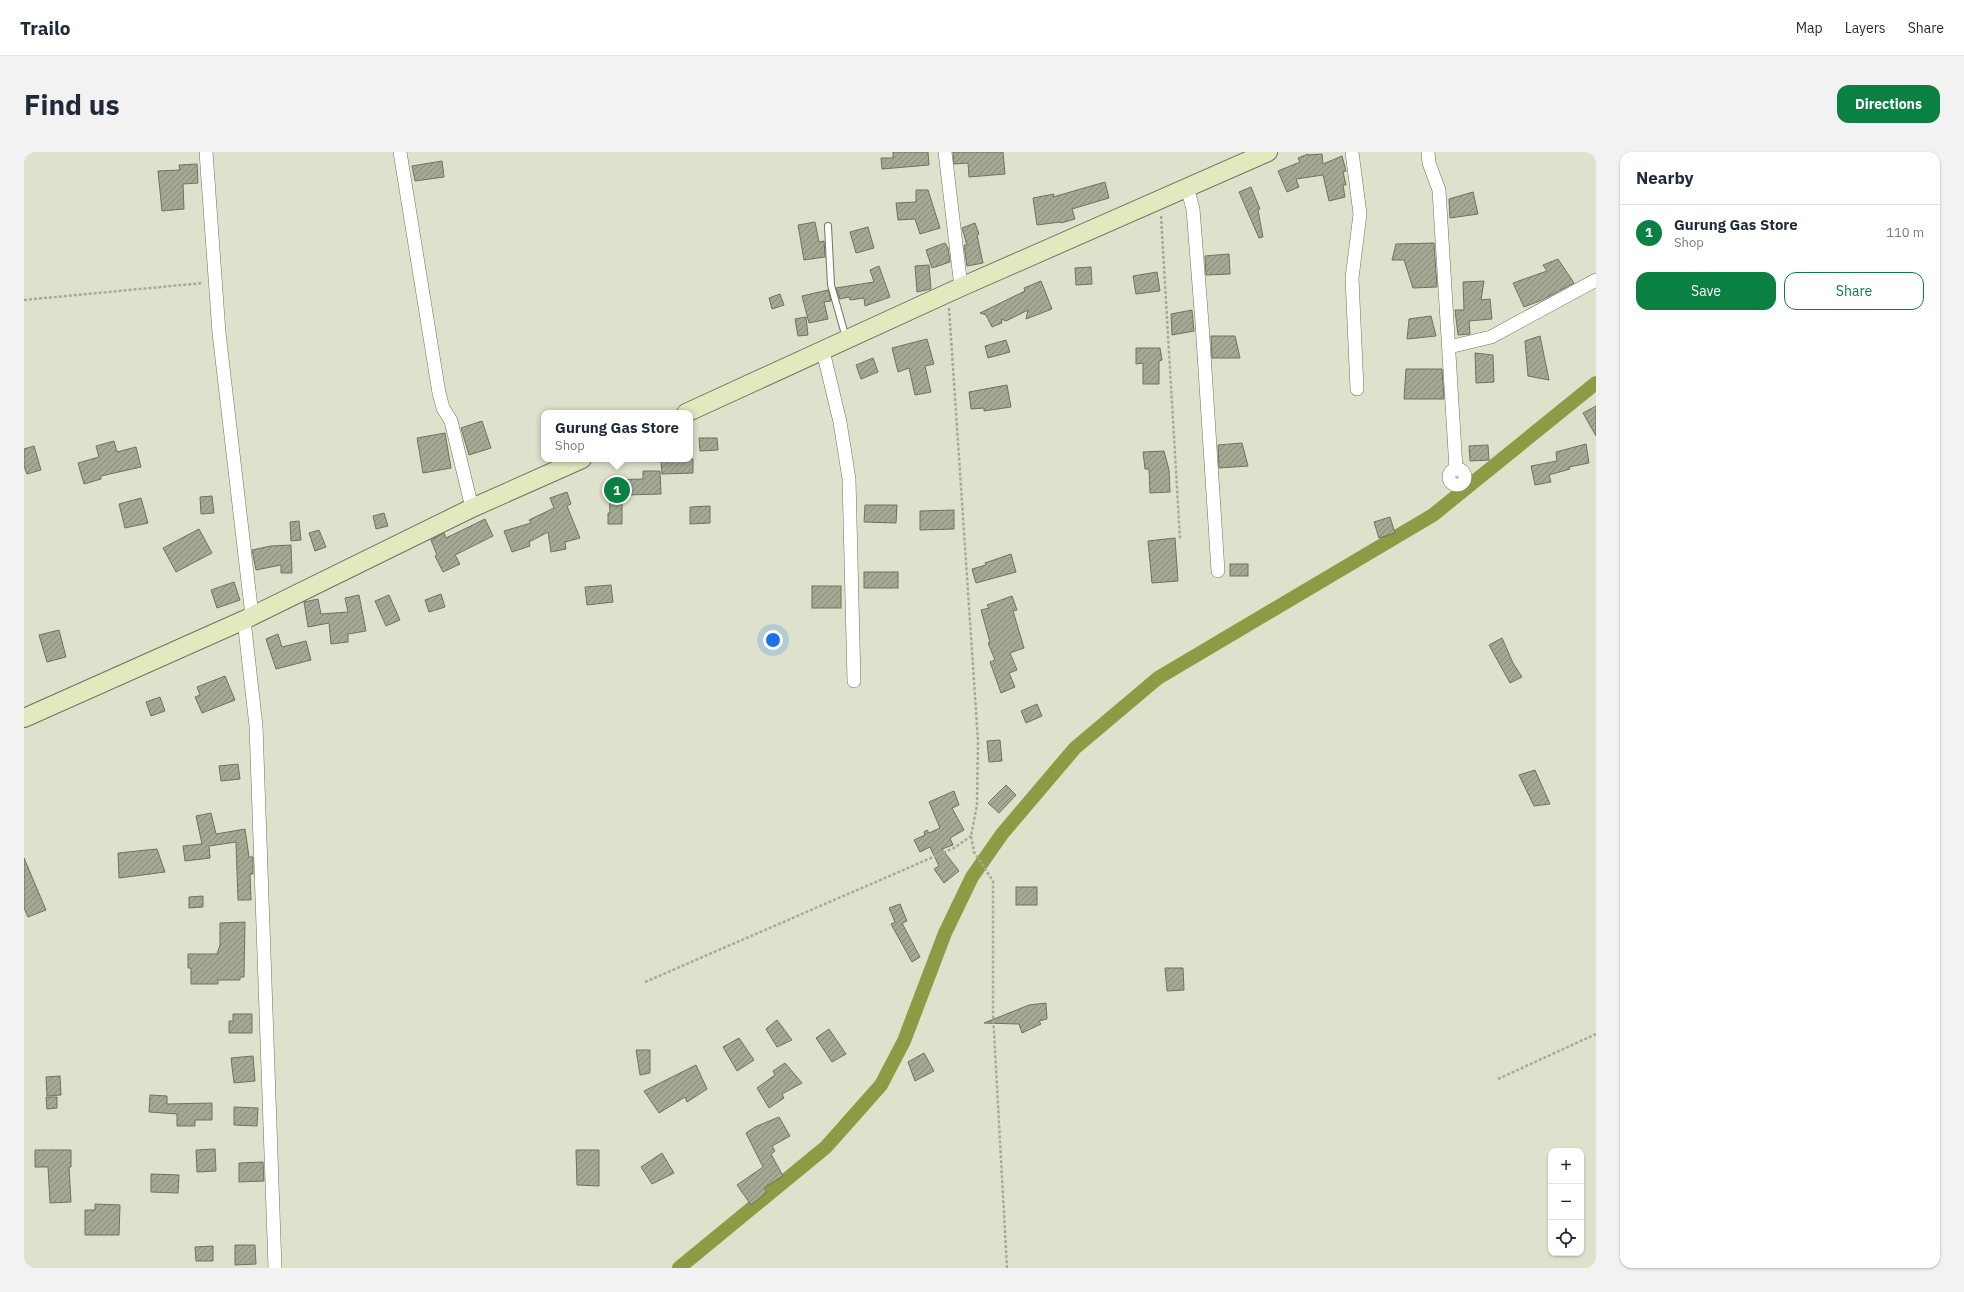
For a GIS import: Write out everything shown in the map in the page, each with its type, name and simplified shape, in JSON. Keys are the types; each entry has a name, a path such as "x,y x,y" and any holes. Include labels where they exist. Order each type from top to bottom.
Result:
{"main road":[{"path":"693,410 955,290 1268,152"},
{"path":"24,718 248,618 472,508 575,462"}],"street":[{"path":"206,152 218,333 248,618 256,726 275,1268"},
{"path":"400,152 439,393 443,408 450,421 472,508"},
{"path":"945,152 955,290"},
{"path":"1352,152 1360,214 1352,278 1357,388"},
{"path":"1428,152 1429,163 1439,190 1456,469"},
{"path":"1187,187 1193,209 1218,571"},
{"path":"1449,347 1491,337 1596,280"},
{"path":"823,351 840,422 849,479 854,681"}],"lane":[{"path":"828,226 831,285 846,340"}],"path":[{"path":"1161,199 1180,539"},
{"path":"24,300 215,282"},
{"path":"955,290 978,741 977,805 971,836 974,852 984,865 993,881 993,1014 1007,1268"},
{"path":"645,982 954,848 971,836"},
{"path":"1498,1079 1596,1034"}],"building":[{"path":"893,152 928,152 929,165 882,169 881,158 893,158"},
{"path":"953,152 1003,152 1005,174 969,177 968,163 954,164"},
{"path":"1308,154 1322,154 1323,164 1342,156 1346,171 1343,172 1346,185 1343,185 1345,197 1329,201 1323,175 1296,179 1299,187 1287,192 1278,171 1300,162 1298,158"},
{"path":"442,161 444,177 415,181 412,166"},
{"path":"197,164 198,183 183,184 184,209 162,211 158,171 180,170 179,165"},
{"path":"1105,182 1109,198 1072,209 1075,219 1061,223 1037,225 1033,198 1054,194 1053,197"},
{"path":"1251,187 1260,209 1258,210 1263,237 1259,238 1239,192"},
{"path":"916,190 928,190 940,228 920,234 915,219 898,220 896,203 916,202"},
{"path":"1473,192 1478,214 1450,218 1449,199"},
{"path":"815,222 819,242 824,241 825,257 804,260 798,225"},
{"path":"975,223 979,234 977,235 983,263 967,266 964,245 967,245 962,228"},
{"path":"868,227 874,248 856,253 850,232"},
{"path":"945,243 948,248 950,262 932,268 926,250"},
{"path":"1434,243 1437,287 1413,288 1404,260 1392,260 1396,244"},
{"path":"1229,254 1230,274 1206,275 1205,256"},
{"path":"1558,259 1574,283 1542,300 1524,307 1513,283 1547,271 1543,265"},
{"path":"929,265 931,289 917,292 915,266"},
{"path":"879,266 890,297 865,306 864,298 850,300 849,297 840,299 836,288 874,282 870,270"},
{"path":"1091,267 1092,284 1076,285 1075,268"},
{"path":"1157,272 1160,291 1136,294 1133,276"},
{"path":"1041,281 1052,309 1026,319 1028,310 1006,321 1001,319 1002,323 992,327 986,315 980,313 1025,291 1024,288"},
{"path":"1484,281 1481,300 1490,299 1492,319 1469,321 1470,334 1458,335 1455,310 1464,310 1463,282"},
{"path":"828,290 831,301 824,302 828,319 809,323 802,296"},
{"path":"780,294 784,305 772,309 769,298"},
{"path":"1192,310 1194,331 1172,335 1171,314"},
{"path":"1431,316 1436,336 1407,339 1409,319"},
{"path":"806,317 808,335 798,336 795,319"},
{"path":"1211,336 1235,336 1240,358 1212,358"},
{"path":"1540,336 1549,380 1528,376 1525,341"},
{"path":"927,339 934,364 925,366 931,392 915,395 909,368 898,372 892,348"},
{"path":"1006,340 1010,352 988,358 985,346"},
{"path":"1136,348 1160,348 1162,360 1159,361 1159,384 1143,384 1143,363 1136,364"},
{"path":"1475,353 1493,355 1494,382 1476,383"},
{"path":"873,358 878,372 861,379 856,365"},
{"path":"1406,369 1442,369 1444,399 1404,399"},
{"path":"1007,385 1011,407 984,411 984,408 971,409 969,392"},
{"path":"1596,406 1596,436 1583,413"},
{"path":"482,421 491,448 469,455 461,428"},
{"path":"445,433 451,468 423,473 417,438"},
{"path":"699,438 717,438 718,450 700,451"},
{"path":"114,441 117,452 136,447 141,467 101,476 101,479 84,484 78,463 99,457 96,446"},
{"path":"1242,443 1248,466 1219,468 1218,445"},
{"path":"1586,444 1589,463 1569,467 1570,469 1549,475 1551,482 1535,485 1531,466 1557,461 1556,452"},
{"path":"1488,445 1489,460 1470,461 1469,446"},
{"path":"34,446 41,470 27,474 24,466 24,449"},
{"path":"1164,451 1169,470 1170,492 1150,493 1149,469 1145,469 1143,452"},
{"path":"661,462 693,462 693,473 662,474"},
{"path":"643,471 660,471 661,494 626,495 626,499 622,499 622,524 608,524 608,513 610,513 609,480 643,479"},
{"path":"567,492 571,504 567,506 580,538 565,542 566,549 551,552 548,532 529,542 530,546 512,552 504,531 531,523 529,520 554,508 550,498"},
{"path":"212,496 214,513 201,514 200,497"},
{"path":"141,498 148,523 125,528 119,504"},
{"path":"865,505 897,505 896,523 864,522"},
{"path":"710,506 710,523 690,524 690,507"},
{"path":"954,510 954,529 920,530 920,511"},
{"path":"384,513 388,526 376,529 373,516"},
{"path":"1390,517 1395,533 1379,538 1374,522"},
{"path":"485,519 493,536 455,555 460,564 443,572 435,556 437,555 431,540 444,533 446,538"},
{"path":"299,521 301,540 291,541 290,522"},
{"path":"199,529 212,553 176,572 163,548"},
{"path":"319,530 326,547 315,551 309,533"},
{"path":"1175,538 1178,581 1152,583 1148,541"},
{"path":"291,545 292,573 281,573 281,565 256,570 252,550 271,546"},
{"path":"1011,554 1016,572 976,583 972,569 986,565 985,563"},
{"path":"1230,564 1248,564 1248,576 1230,576"},
{"path":"864,572 898,572 898,588 864,588"},
{"path":"234,582 240,600 217,608 211,590"},
{"path":"611,585 613,602 587,605 585,587"},
{"path":"812,586 841,586 841,608 812,608"},
{"path":"441,594 445,607 429,612 425,600"},
{"path":"359,595 366,631 348,634 348,642 331,644 329,623 308,627 304,602 318,599 321,614 348,612 345,598"},
{"path":"389,595 400,620 386,626 375,601"},
{"path":"1012,596 1017,610 1013,611 1024,648 1010,653 1017,670 1009,673 1015,687 1001,693 990,662 995,660 988,643 990,642 981,610 989,608 987,605"},
{"path":"59,630 66,657 47,662 39,635"},
{"path":"278,634 282,647 306,641 311,660 276,669 266,639"},
{"path":"1502,638 1513,663 1522,677 1510,683 1489,645"},
{"path":"225,676 235,700 202,713 195,697 200,695 197,687"},
{"path":"160,697 165,711 151,716 146,702"},
{"path":"1037,704 1042,716 1026,723 1021,711"},
{"path":"1000,740 1002,761 989,762 987,741"},
{"path":"238,764 240,779 221,781 219,766"},
{"path":"1535,770 1550,804 1534,806 1519,775"},
{"path":"1006,785 1016,795 999,813 988,803"},
{"path":"954,791 959,805 952,808 964,830 950,838 953,845 942,849 959,871 944,883 934,869 939,866 930,847 920,852 914,840 925,835 924,832 927,830 929,833 940,828 929,802"},
{"path":"211,813 216,834 245,829 249,857 253,857 253,874 250,874 251,900 238,900 236,842 209,846 210,858 185,861 183,846 202,844 196,816"},
{"path":"157,849 165,872 119,878 118,853"},
{"path":"24,858 46,910 28,917 24,908"},
{"path":"1016,887 1037,887 1037,905 1016,905"},
{"path":"203,896 203,907 189,908 189,897"},
{"path":"900,904 907,921 902,923 920,957 912,962 891,924 895,922 889,908"},
{"path":"245,922 244,977 240,977 240,980 218,980 218,984 191,984 191,968 188,968 188,954 217,954 220,945 220,923"},
{"path":"1165,968 1183,968 1184,990 1167,991"},
{"path":"1046,1003 1047,1019 1039,1021 1041,1024 1022,1033 1019,1024 984,1023 1029,1005"},
{"path":"233,1014 252,1014 252,1033 229,1033 229,1021 233,1021"},
{"path":"777,1020 792,1040 777,1047 766,1029"},
{"path":"829,1029 846,1054 832,1062 816,1038"},
{"path":"739,1038 754,1060 737,1071 723,1047"},
{"path":"636,1050 650,1050 650,1073 640,1075"},
{"path":"924,1053 934,1071 915,1081 908,1062"},
{"path":"253,1056 255,1081 234,1083 231,1058"},
{"path":"785,1063 802,1083 782,1094 784,1098 769,1108 757,1088 775,1075 773,1071"},
{"path":"696,1065 707,1089 687,1102 685,1097 659,1113 644,1091"},
{"path":"60,1076 61,1095 47,1096 46,1077"},
{"path":"150,1095 167,1096 167,1104 212,1103 212,1120 195,1120 195,1126 177,1126 177,1114 149,1112"},
{"path":"46,1097 57,1097 57,1108 47,1109"},
{"path":"234,1107 258,1108 257,1126 234,1125"},
{"path":"779,1117 790,1136 772,1146 775,1151 771,1154 783,1176 764,1188 767,1192 751,1205 737,1185 763,1167 746,1133 755,1127"},
{"path":"215,1149 216,1171 197,1172 196,1150"},
{"path":"35,1150 71,1150 71,1167 69,1167 71,1202 50,1203 48,1167 35,1167"},
{"path":"576,1150 599,1150 599,1186 577,1185"},
{"path":"662,1153 674,1173 652,1184 641,1167"},
{"path":"263,1162 264,1181 239,1182 239,1163"},
{"path":"151,1174 179,1175 178,1193 151,1192"},
{"path":"95,1204 120,1205 119,1235 85,1235 85,1210 95,1210"},
{"path":"235,1245 255,1245 256,1264 235,1265"},
{"path":"213,1246 213,1261 196,1261 195,1247"}],"waterway":[{"path":"679,1268 826,1147 881,1085 904,1041 945,933 972,877 1002,834 1075,748 1158,678 1433,515 1596,383"}],"place":[{"name":"Gurung Gas Store","path":"617,490"}]}
